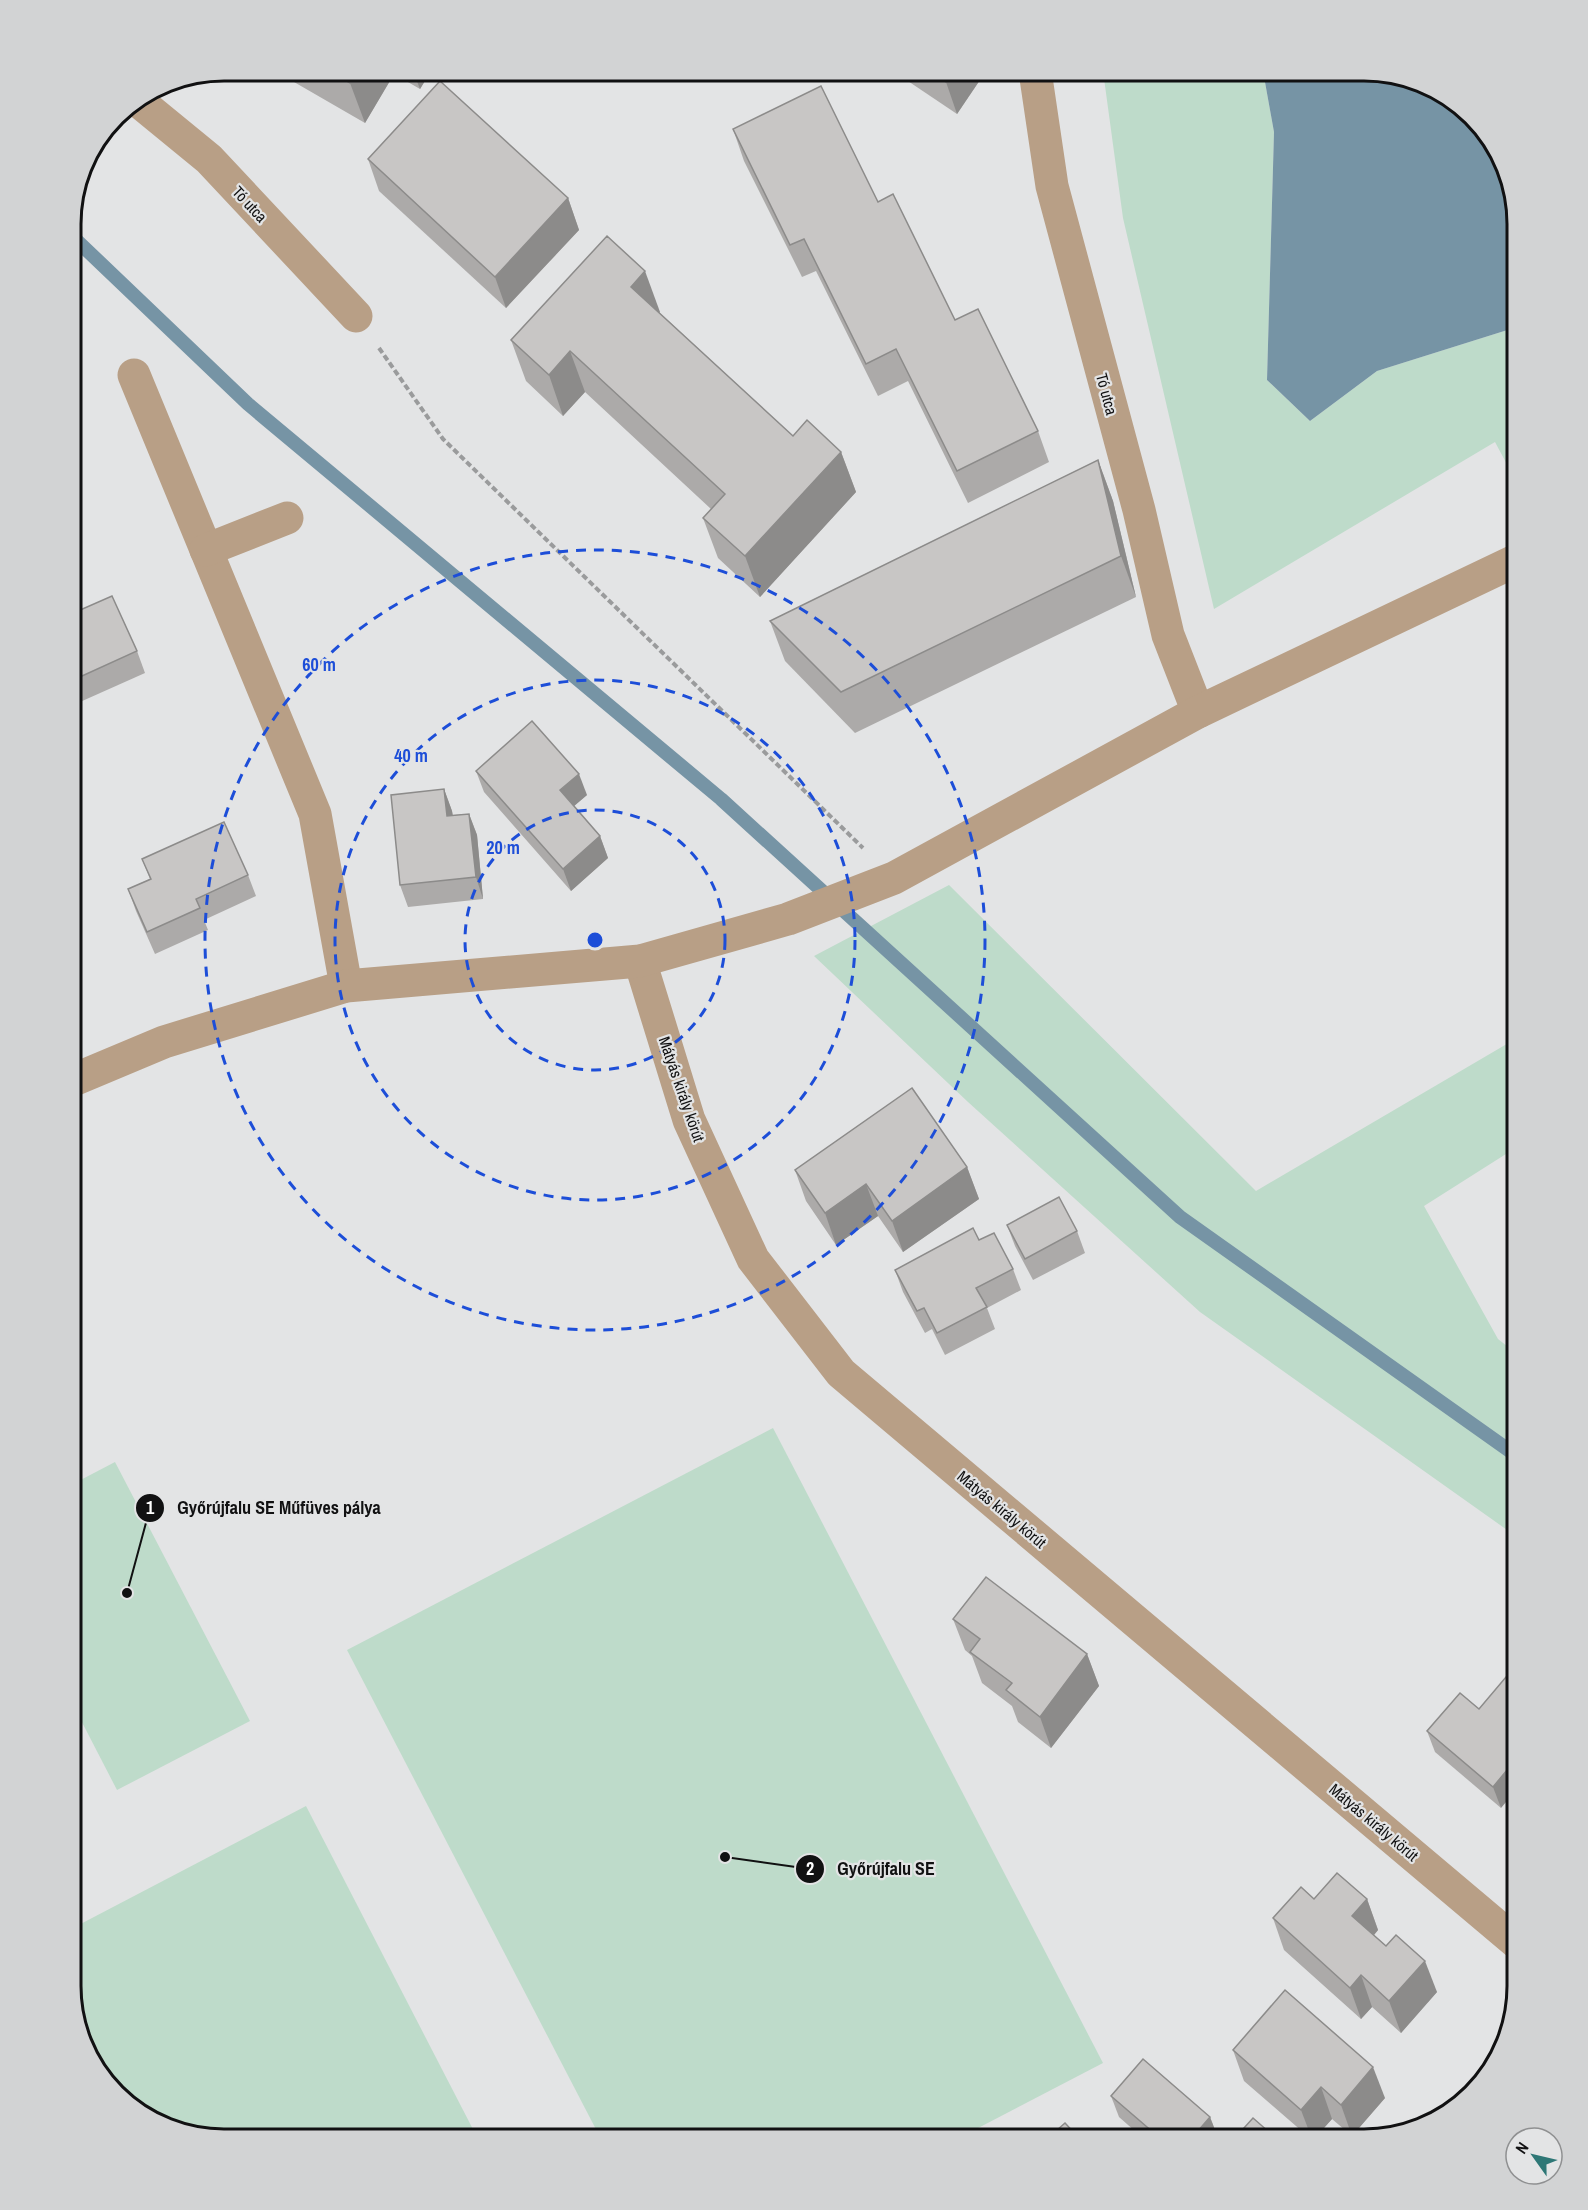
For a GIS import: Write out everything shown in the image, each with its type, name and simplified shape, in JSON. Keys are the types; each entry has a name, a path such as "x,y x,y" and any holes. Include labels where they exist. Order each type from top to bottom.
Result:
{"street":[{"name":"Tó utca","path":"1036,81 1052,186 1139,510 1168,635 1198,712"},
{"name":"Tó utca","path":"144,105 209,159 356,316"},
{"path":"134,375 315,814 346,986"},
{"path":"206,550 287,519"},
{"path":"81,1077 164,1042 346,986 640,961 788,919 894,878 1198,712 1507,565"},
{"name":"Mátyás király körút","path":"640,961 689,1120 753,1259 841,1373 1507,1934"}],"path":[{"path":"356,316 443,439 894,878"}],"green space":[{"path":"1104,81 1265,81 1274,132 1267,380 1310,421 1377,371 1507,330 1507,464 1495,442 1214,609 1123,218"},
{"path":"949,885 1256,1191 1507,1044 1507,1153 1424,1206 1498,1339 1507,1346 1507,1530 1200,1312 968,1102 814,956"},
{"path":"773,1428 1103,2063 976,2129 596,2129 347,1650"},
{"path":"115,1462 250,1721 117,1790 81,1720 81,1480"},
{"path":"306,1806 473,2129 214,2129 178,2121 161,2114 144,2105 123,2087 110,2073 92,2041 82,2005 81,1924"}],"water":[{"path":"1265,81 1374,81 1419,92 1451,110 1478,137 1488,152 1502,187 1507,224 1507,330 1377,371 1310,421 1267,380 1274,132"}],"building":[{"path":"440,81 568,198 495,277 368,159"},
{"path":"821,86 878,202 893,194 955,320 978,309 1038,431 957,471 896,349 866,364 804,239 790,245 733,129"},
{"path":"607,236 645,271 631,287 793,436 807,420 841,452 745,556 703,518 725,494 570,351 549,375 511,340"},
{"path":"1098,460 1121,556 841,692 770,621"},
{"path":"112,596 137,651 81,676 81,610"},
{"path":"532,721 579,774 560,790 600,836 563,869 476,771"},
{"path":"444,789 447,816 469,814 476,877 400,885 391,795"},
{"path":"224,822 248,875 196,899 200,908 147,932 128,889 151,879 142,859"},
{"path":"912,1088 967,1167 892,1221 866,1184 825,1213 795,1170"},
{"path":"1059,1197 1077,1231 1025,1259 1007,1225"},
{"path":"973,1228 979,1240 994,1233 1013,1269 976,1288 987,1307 937,1333 924,1308 917,1311 895,1270"},
{"path":"986,1577 1087,1654 1040,1717 1006,1690 1012,1683 970,1652 980,1639 953,1619"},
{"path":"1507,1676 1507,1770 1493,1787 1427,1731 1460,1693 1479,1709"},
{"path":"1337,1873 1367,1899 1352,1916 1386,1946 1396,1935 1425,1961 1389,2001 1361,1975 1350,1988 1273,1918 1301,1887 1314,1899"},
{"path":"1285,1990 1373,2067 1341,2105 1321,2087 1301,2110 1233,2050"},
{"path":"1143,2059 1210,2117 1200,2129 1149,2129 1111,2096"},
{"path":"1253,2118 1266,2129 1243,2129"},
{"path":"1065,2123 1071,2129 1058,2129"}],"waterway":[{"path":"81,245 248,404 721,799 1180,1217 1507,1449"}],"place":[{"name":"Győrújfalu SE Műfüves pálya","path":"127,1593"},
{"name":"Győrújfalu SE","path":"725,1857"}]}
